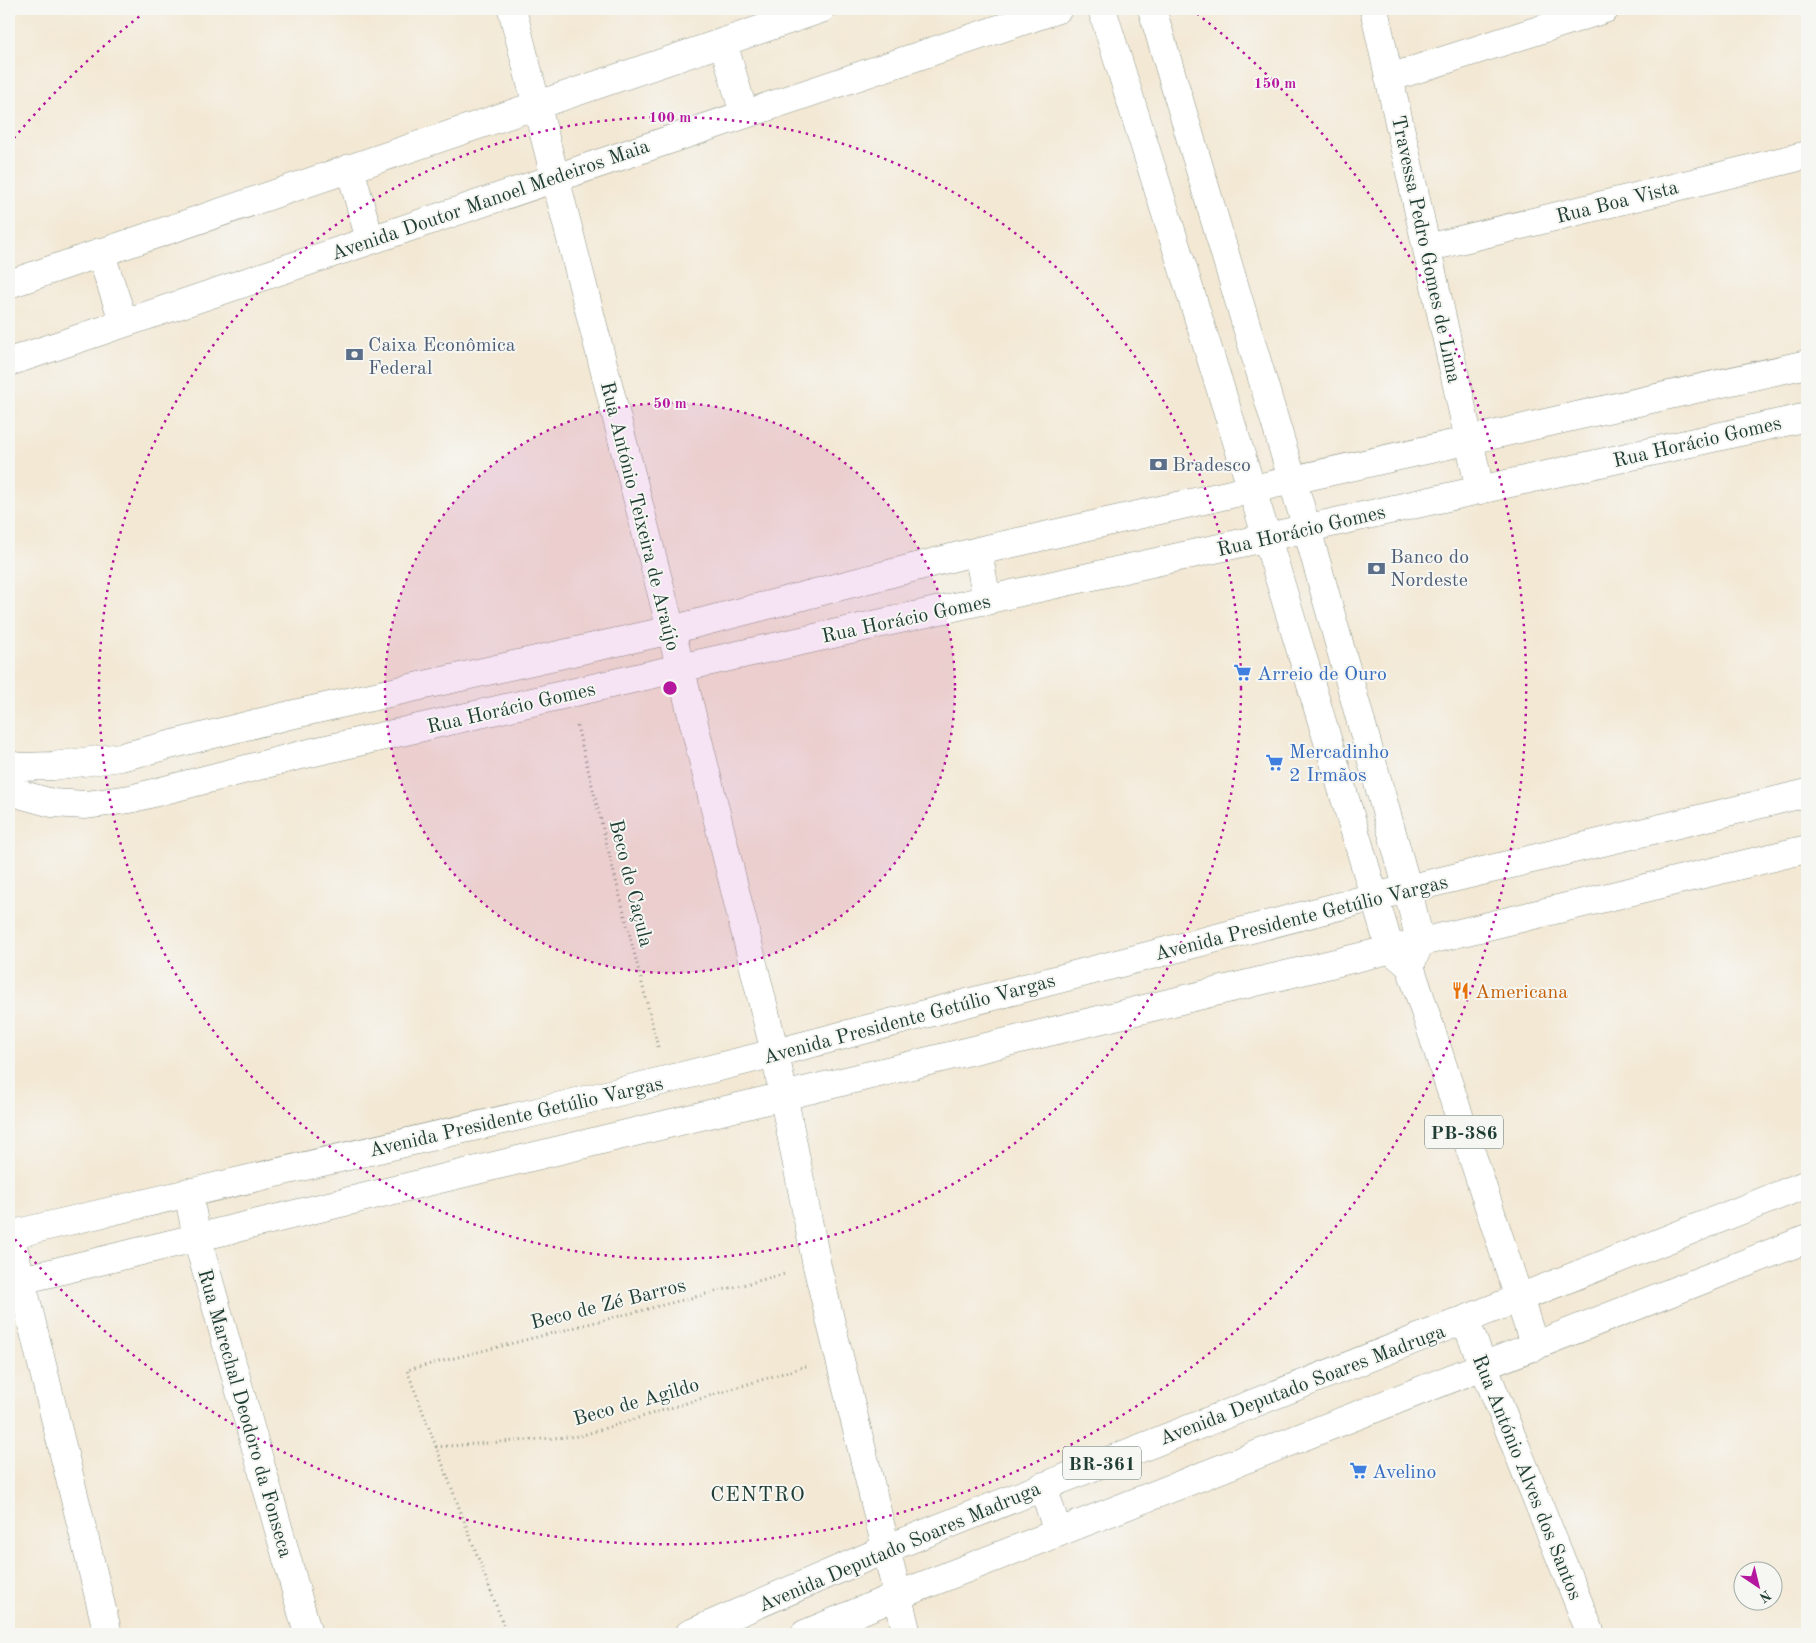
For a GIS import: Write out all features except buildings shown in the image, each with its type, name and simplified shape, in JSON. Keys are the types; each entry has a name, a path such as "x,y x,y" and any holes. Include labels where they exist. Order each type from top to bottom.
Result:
{"street":[{"name":"Rua António Teixeira de Araújo","path":"512,9 671,630 775,1053 817,1266 907,1634"},
{"path":"9,284 821,9"},
{"name":"Avenida Doutor Manoel Medeiros Maia","path":"9,362 1058,9"},
{"name":"PB-386","path":"1102,9 1267,538 1374,897 1406,952 1535,1347"},
{"name":"PB-386","path":"1152,9 1308,529 1408,890 1406,952"},
{"name":"Travessa Pedro Gomes de Lima","path":"1374,9 1480,490"},
{"path":"1389,78 1606,9"},
{"path":"723,42 744,114"},
{"name":"Rua Boa Vista","path":"1427,248 1807,155"},
{"path":"350,168 370,240"},
{"path":"100,252 124,323"},
{"name":"Rua Horácio Gomes","path":"9,765 21,767 53,766 121,757 290,715 671,630 978,550 1807,364"},
{"name":"Rua Horácio Gomes","path":"9,784 23,795 52,802 86,805 130,799 301,755 680,668 1807,417"},
{"path":"978,550 987,600"},
{"path":"1313,693 1350,682"},
{"path":"290,715 301,755"},
{"name":"Avenida Presidente Getúlio Vargas","path":"9,1235 545,1110 775,1053 1374,897 1807,793"},
{"name":"Avenida Presidente Getúlio Vargas","path":"15,1281 784,1095 1406,952 1807,849"},
{"path":"545,1110 553,1151"},
{"name":"Avenida Deputado Soares Madruga","path":"689,1634 886,1549 1807,1184"},
{"name":"Rua Marechal Deodoro da Fonseca","path":"188,1192 197,1238 308,1634"},
{"path":"9,1235 15,1281 108,1634"},
{"path":"1535,1347 1807,1239"},
{"name":"Rua António Alves dos Santos","path":"1465,1320 1591,1634"},
{"name":"BR-361","path":"805,1634 899,1595 1535,1347"},
{"path":"1043,1486 1058,1533"}],"path":[{"name":"Beco de Caçula","path":"569,694 666,1080"},
{"name":"Beco de Zé Barros","path":"436,1447 407,1370 817,1266"},
{"name":"Beco de Agildo","path":"436,1447 580,1436 838,1357"},
{"path":"436,1447 507,1634"}],"place":[{"name":"Caixa Econômica Federal","path":"354,355"},
{"name":"Bradesco","path":"1158,464"},
{"name":"Banco do Nordeste","path":"1376,568"},
{"name":"Arreio de Ouro","path":"1243,673"},
{"name":"Mercadinho 2 Irmãos","path":"1275,763"},
{"name":"Americana","path":"1461,991"},
{"name":"Avelino","path":"1358,1471"}],"district":[{"name":"CENTRO","path":"758,1494"}]}
